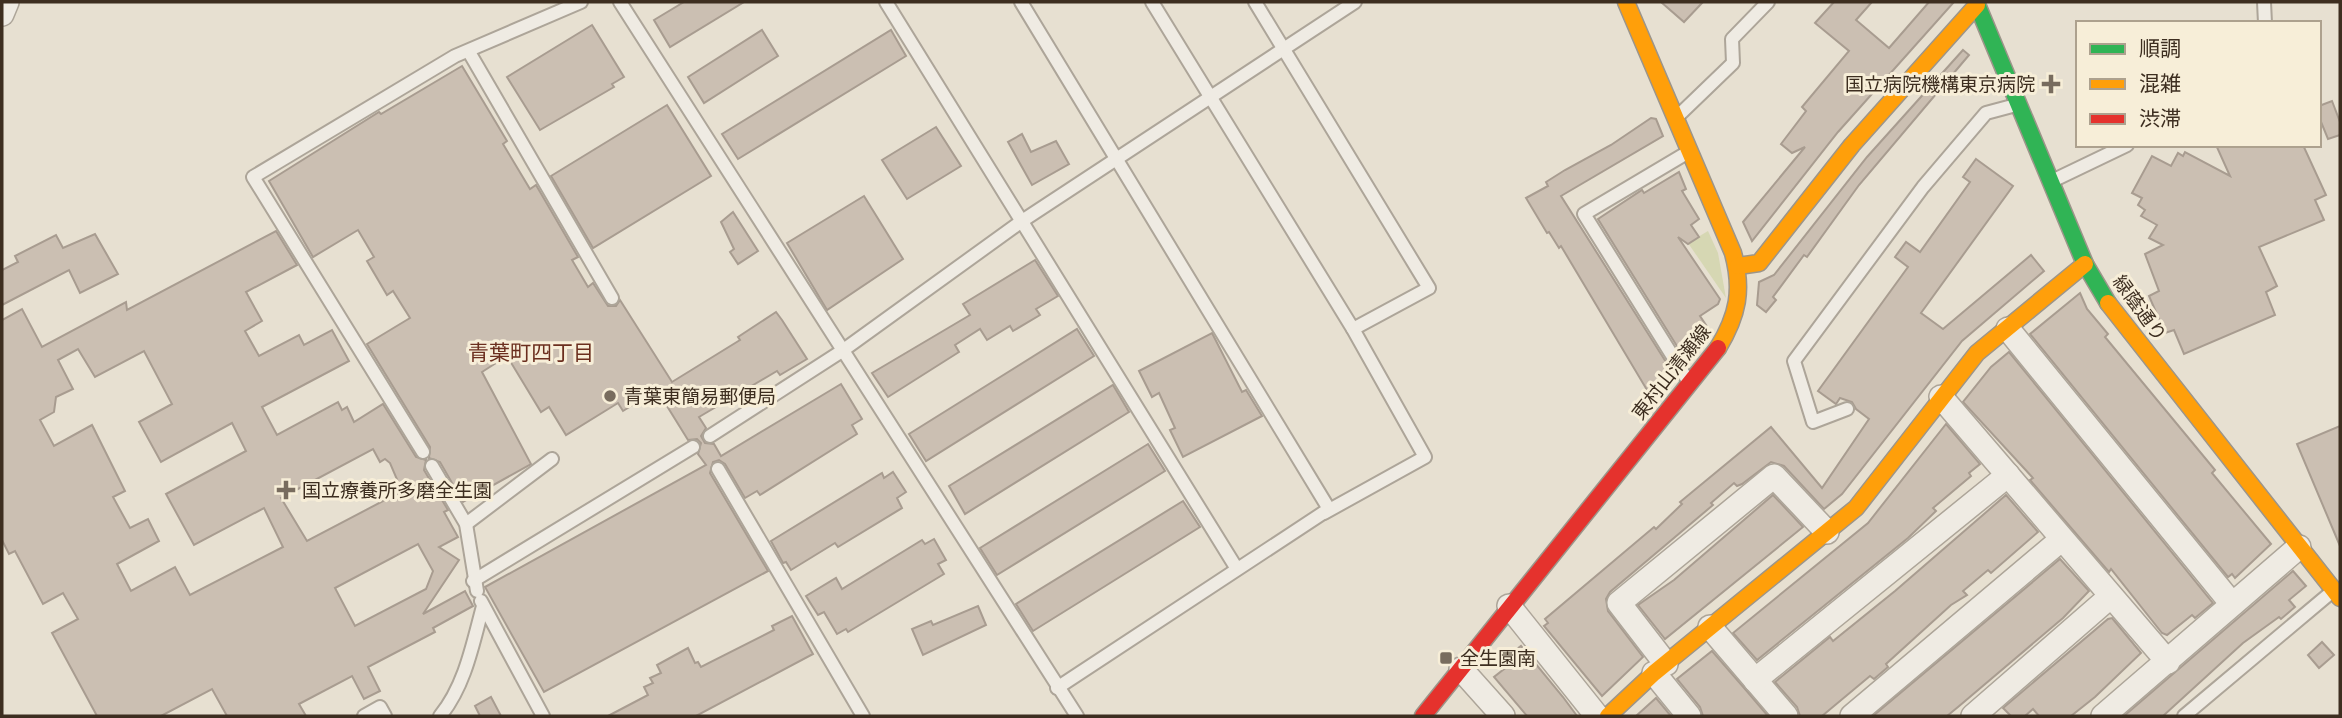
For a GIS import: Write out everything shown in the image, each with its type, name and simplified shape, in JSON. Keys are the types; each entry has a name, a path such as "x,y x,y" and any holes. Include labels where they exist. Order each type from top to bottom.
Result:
{"street":[{"path":"2,14 7,2"},
{"name":"東村山清瀬線","path":"1423,716 1714,355 1733,324 1741,298 1738,266 1626,2"},
{"path":"1738,266 1759,263 1852,145 1976,4"},
{"name":"緑蔭通り","path":"1976,4 2085,264 2107,301 2337,594"},
{"path":"1608,716 1660,668 1856,508 1977,353 2085,264"},
{"path":"2008,329 2232,604"},
{"path":"1941,397 2168,662"},
{"path":"1755,680 2008,475"},
{"path":"1689,716 1619,603 1774,476 1827,532"},
{"path":"1852,716 2062,539"},
{"path":"2103,716 2299,547"},
{"path":"1973,716 2111,596"},
{"path":"1509,606 1597,716"},
{"path":"1710,628 1786,716"},
{"path":"1461,668 1503,716"}],"lane":[{"path":"423,452 253,177 455,55 469,52 581,2"},
{"path":"620,2 1077,716"},
{"path":"886,2 1237,569"},
{"path":"1021,2 1329,509 1324,513"},
{"path":"1057,688 1324,513 1425,457 1353,329 1153,2"},
{"path":"1255,2 1429,288 1353,329"},
{"path":"710,436 842,351 1022,221 1355,2"},
{"path":"1676,118 1733,63 1732,39 1768,2"},
{"path":"2264,2 2265,21"},
{"path":"469,52 612,298"},
{"path":"1847,409 1813,422 1794,361 1923,187 1986,113 2017,105"},
{"path":"2050,182 2123,147"},
{"path":"1690,151 1584,214 1690,384"},
{"path":"440,716 449,706 468,663 479,595 693,447"},
{"path":"466,524 552,459"},
{"path":"432,466 466,524 479,595 542,716"},
{"path":"718,468 863,716"},
{"path":"2184,716 2337,594"},
{"path":"364,716 380,707 385,716"}],"green space":[{"path":"1708,231 1718,253 1726,298 1688,243"}],"building":[{"path":"684,2 744,2 670,47 654,20"},
{"path":"1661,2 1703,2 1684,22"},
{"path":"1834,2 1872,2 1856,20 1889,48 1929,2 1954,2 1838,132 1752,241 1743,222 1805,147 1792,153 1781,144 1806,111 1802,107 1849,51 1815,23"},
{"path":"592,25 624,77 612,84 614,87 540,130 507,77"},
{"path":"762,30 778,56 704,103 688,77"},
{"path":"891,30 906,56 738,159 722,134"},
{"path":"1963,50 1969,55 1859,185 1807,257 1804,255 1773,297 1776,300 1766,312 1757,305 1759,282 1774,275 1867,157"},
{"path":"462,66 507,141 503,144 530,189 536,185 578,257 572,260 588,287 593,283 608,306 616,306 620,300 672,382 740,340 738,337 776,312 782,320 807,359 780,375 777,371 699,417 706,428 701,436 705,443 714,444 721,456 841,384 862,419 852,425 857,434 760,495 757,491 745,498 725,464 719,460 713,462 710,473 768,571 544,692 485,587 706,465 698,454 701,443 697,439 688,440 657,390 623,411 618,403 566,435 549,407 541,412 507,356 482,372 531,464 463,502 440,462 429,458 430,447 367,344 410,318 393,291 387,295 367,261 374,257 358,230 313,257 269,181 379,112 381,114"},
{"path":"2332,101 2340,122 2340,135 2328,139 2321,122 2321,105"},
{"path":"667,105 711,176 593,248 551,176"},
{"path":"1651,118 1656,119 1663,136 1561,196 1666,362 1664,363 1670,374 1647,390 1561,246 1559,248 1549,232 1547,233 1526,198 1548,186 1546,182 1611,145"},
{"path":"936,127 961,166 907,199 882,160"},
{"path":"1022,134 1031,152 1056,141 1069,164 1032,185 1008,142"},
{"path":"2217,147 2304,147 2326,195 2315,200 2324,220 2259,247 2277,286 2266,292 2275,315 2184,354 2174,330 2165,333 2149,296 2159,291 2145,254 2163,245 2149,238 2157,225 2141,216 2145,210 2138,205 2142,198 2132,193 2152,156 2171,166 2178,153 2183,156 2185,152 2230,176"},
{"path":"1976,159 2013,186 1921,313 1943,329 2031,255 2044,271 1962,341 1842,494 1824,509 1784,466 1771,462 1742,484 1737,486 1734,483 1711,503 1713,505 1610,592 1606,599 1608,611 1643,657 1602,696 1544,626 1548,623 1545,619 1654,527 1656,529 1682,504 1680,502 1771,427 1822,488 1869,419 1856,409 1852,402 1840,398 1836,404 1818,391 1908,267 1895,257 1906,242 1920,252 1970,182 1963,177"},
{"path":"1679,172 1686,189 1682,191 1699,219 1691,225 1699,237 1688,244 1678,237 1720,299 1718,304 1700,316 1708,328 1702,338 1680,351 1598,219 1642,190 1644,193"},
{"path":"864,196 903,259 827,310 787,243"},
{"path":"733,212 758,251 738,264 730,252 734,249 721,222"},
{"path":"276,231 297,265 246,292 262,321 245,331 259,356 299,335 304,345 332,330 349,361 262,407 277,435 338,402 342,410 347,407 354,422 383,404 416,457 426,460 424,470 448,510 444,512 458,537 439,547 459,560 423,614 465,591 473,606 433,628 435,632 368,667 380,691 364,699 352,676 299,704 306,716 227,716 212,689 161,716 97,716 52,633 78,619 63,593 43,604 15,551 9,554 2,540 2,320 22,309 42,347 126,302 127,310","holes":["78,349 95,377 144,351 172,404 139,422 161,462 232,423 246,451 166,494 194,545 264,508 283,547 190,595 175,567 131,591 117,564 159,541 148,519 130,528 113,497 125,491 92,425 54,446 40,420 54,412 56,397 73,389 58,360","373,449 380,462 385,459 390,463 402,491 307,541 281,498","418,544 433,571 426,589 355,626 335,588"]},
{"path":"95,234 118,274 80,293 69,270 2,305 2,270 18,262 15,256 56,235 63,248"},
{"path":"1035,260 1058,296 1036,309 1040,315 1013,331 1010,326 987,340 980,329 955,345 959,352 888,397 872,373 970,315 963,304"},
{"path":"2080,293 2087,309 2108,334 2105,337 2215,470 2212,473 2271,544 2235,578 2232,574 2228,577 2030,334"},
{"path":"1077,329 1094,356 926,461 909,434"},
{"path":"1212,333 1242,392 1246,390 1262,416 1183,457 1170,430 1175,428 1159,393 1152,397 1139,371"},
{"path":"2009,352 2213,603 2195,618 2192,615 2167,635 2162,633 2111,569 2109,572 2030,480 2033,478 1963,402 1991,367"},
{"path":"1113,385 1129,412 965,514 949,486"},
{"path":"1946,424 1980,464 1969,473 1971,476 1933,508 1936,511 1908,538 1757,660 1733,633 1868,523"},
{"path":"2340,426 2340,546 2297,444"},
{"path":"1148,444 1165,471 997,575 980,548"},
{"path":"893,472 906,492 897,498 902,508 838,547 835,543 791,570 786,562 783,563 771,541 882,473 884,478"},
{"path":"1773,495 1803,527 1665,639 1638,605 1674,580"},
{"path":"2006,495 2038,532 1991,573 1988,570 1963,591 1967,595 1951,605 1886,664 1888,667 1874,679 1870,676 1822,716 1800,716 1797,707 1775,682 1830,637 1833,641 1895,591"},
{"path":"1183,501 1200,527 1033,631 1016,604"},
{"path":"934,539 946,560 938,564 944,574 848,632 846,629 837,634 824,612 818,615 806,596 836,578 842,589 922,540 925,544"},
{"path":"2060,559 2089,591 2063,618 1958,707 1947,716 1873,716"},
{"path":"2293,571 2306,586 2289,600 2295,607 2243,643 2163,716 2124,716"},
{"path":"978,606 986,625 923,655 912,629 931,621 933,625"},
{"path":"792,616 813,654 696,716 608,716 648,695 644,687 653,683 650,678 661,673 657,665 688,648 695,663 698,662 701,667 774,630 772,626"},
{"path":"2112,618 2141,653 2095,697 2071,716 2039,716 2033,709 2025,716 2011,716 2003,708 2108,619"},
{"path":"2322,642 2334,655 2319,668 2308,655"},
{"path":"1521,646 1577,716 1527,716 1494,677 1513,662 1508,656"},
{"path":"1712,651 1768,716 1703,716 1700,707 1677,679"},
{"path":"491,697 501,716 480,716 475,706"},
{"path":"1656,698 1671,716 1636,716"}],"traffic: fast":[{"path":"1976,2 2085,264 2108,303"}],"traffic: slow":[{"path":"1626,2 1733,253 1738,279 1737,302 1718,348"},
{"path":"1738,266 1759,263 1852,145 1977,5"},
{"path":"1608,716 1654,673 1856,508 1977,353 2085,264"},
{"path":"2108,303 2340,598"}],"traffic: jam":[{"path":"1423,716 1718,348"}],"place":[{"name":"国立病院機構東京病院","path":"2051,84"},
{"name":"青葉東簡易郵便局","path":"610,396"},
{"name":"国立療養所多磨全生園","path":"286,490"},
{"name":"全生園南","path":"1446,658"}],"district":[{"name":"青葉町四丁目","path":"531,353"}]}
